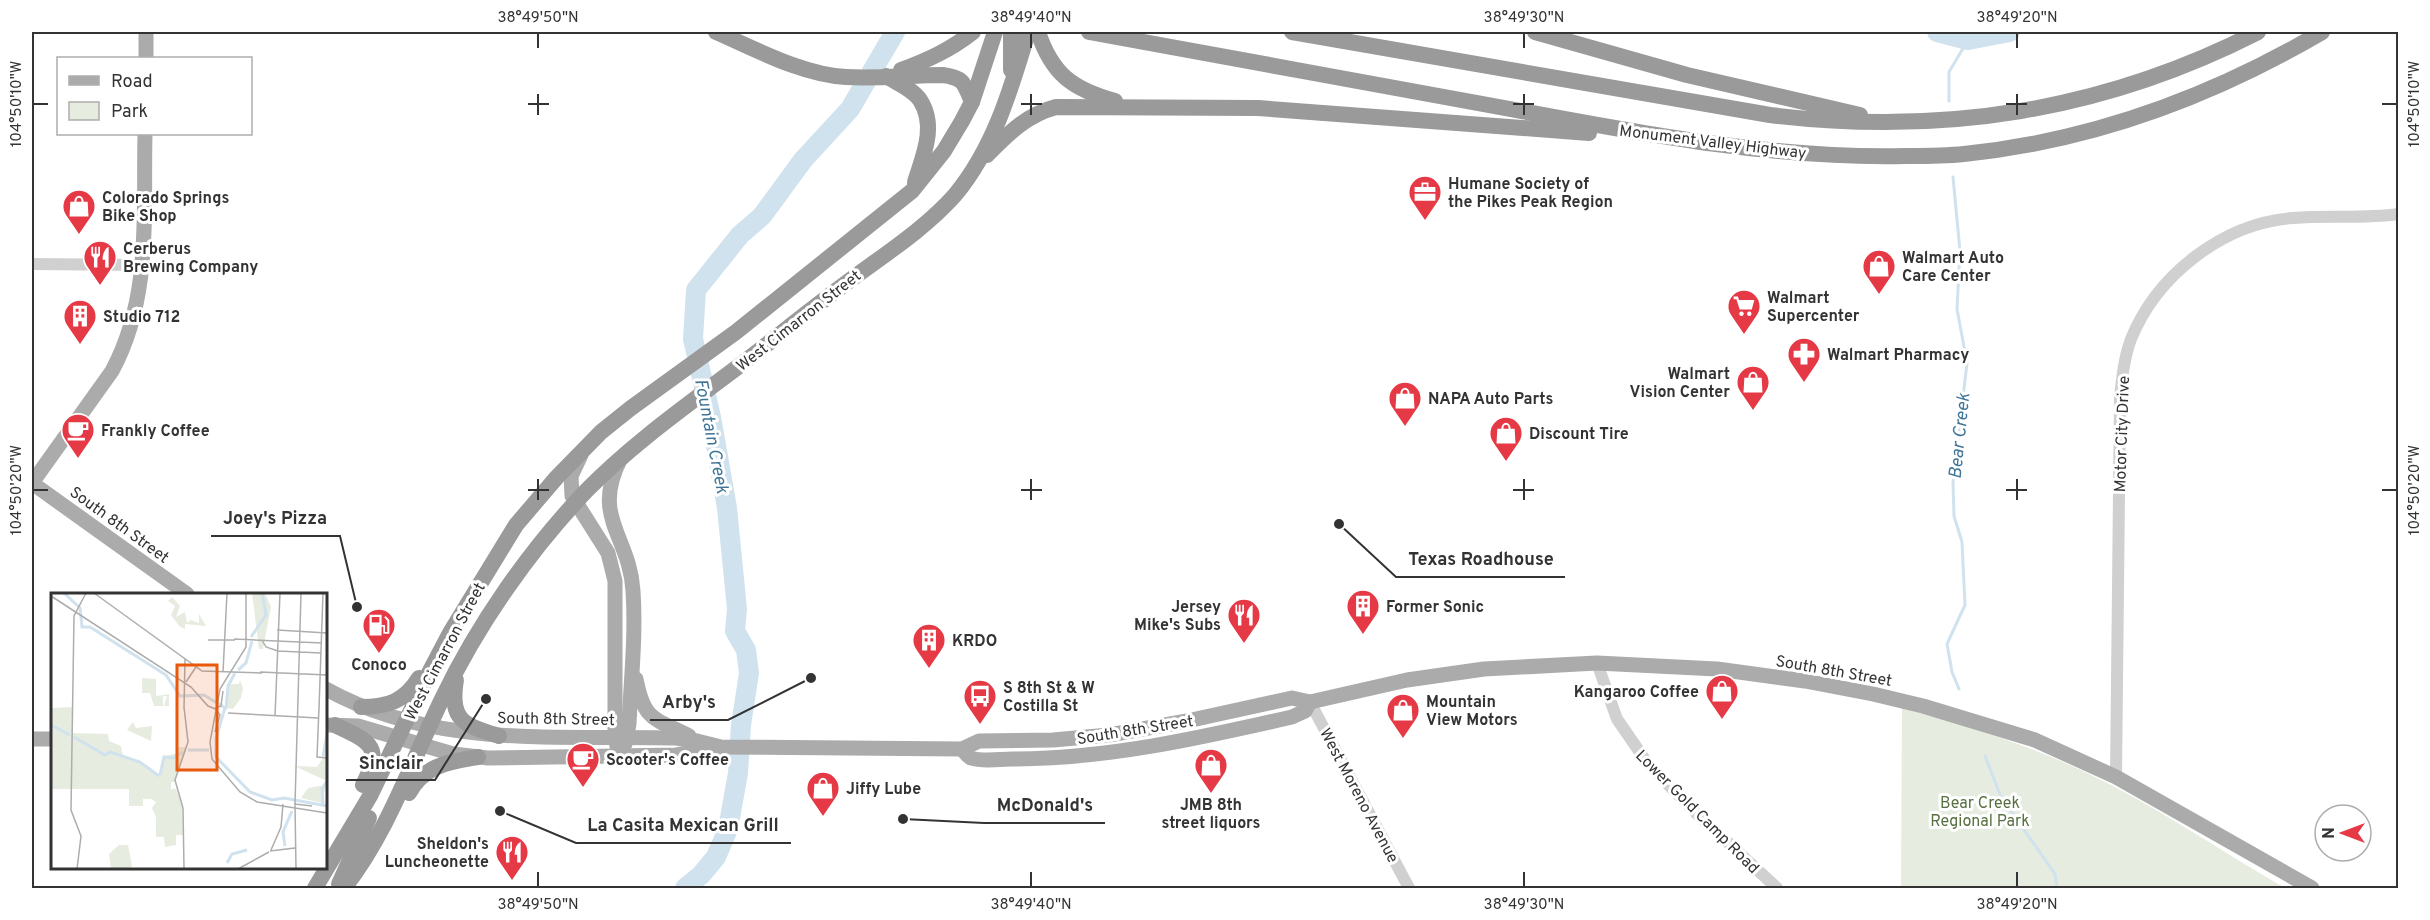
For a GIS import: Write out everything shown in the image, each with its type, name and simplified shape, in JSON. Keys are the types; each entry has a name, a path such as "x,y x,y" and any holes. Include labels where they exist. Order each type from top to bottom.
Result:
{"highway":[{"path":"716,32 818,73 845,77 943,75 955,77 964,82 972,102"},
{"path":"899,76 935,58 973,32"},
{"name":"West Cimarron Street","path":"407,720 450,633 516,525 585,447 631,408 736,332 912,191 944,151 972,102 995,32"},
{"path":"987,60 1002,32"},
{"path":"1007,100 1012,60 1011,32"},
{"name":"West Cimarron Street","path":"320,882 370,796 409,740 429,726 459,664 499,601 575,504 621,458 934,216 955,195 987,146 1007,100 1028,32"},
{"path":"1038,32 1053,66 1079,89 1096,96 1143,106"},
{"name":"Monument Valley Highway","path":"1089,32 1661,137 1770,151 1869,157 1962,155 2029,144 2087,131 2180,102 2269,62 2322,32"},
{"name":"Monument Valley Highway","path":"1292,32 1770,115 1826,121 1893,123 1962,120 2026,111 2073,100 2168,71 2226,48 2258,32"},
{"path":"1535,32 1687,75 1893,123"},
{"path":"899,76 921,100 927,119 928,139 912,191"},
{"path":"972,171 1019,124 1042,111 1056,107 1143,106 1295,111 1478,126 1661,137"},
{"path":"361,707 389,705 402,699 414,686 450,633"},
{"path":"459,664 453,698 457,714 468,725 500,736"},
{"path":"337,888 353,849 409,740 407,720"},
{"path":"327,864 374,760 372,749 365,741 331,725"},
{"name":"West Cimarron Street","path":"344,888 367,855 406,781 409,740"},
{"path":"367,855 379,848 415,782 422,775 440,765 478,758"}],"main road":[{"path":"146,32 146,57"},
{"path":"32,483 112,371 123,351 135,315 143,265 145,135"},
{"path":"585,447 571,476 572,496 605,548 614,573 621,737"},
{"path":"620,755 634,608 633,580 628,559 608,504 609,487 621,458"},
{"name":"South 8th Street","path":"32,483 186,593"},
{"path":"631,655 639,694 646,711 651,717 697,741"},
{"name":"South 8th Street","path":"331,725 358,726 453,754 478,758 523,759 689,754 721,747 962,749 979,741 1059,740 1103,735 1187,721 1292,698 1310,702 1445,674 1516,667 1597,663 1680,666 1766,675 1873,694 1923,706 2035,740 2116,777 2312,888"},
{"name":"South 8th Street","path":"327,690 361,707 461,733 697,741 721,747"},
{"path":"32,739 51,739"}],"street":[{"name":"Motor City Drive","path":"2116,777 2120,398 2123,367 2131,340 2160,289 2178,271 2224,238 2249,227 2292,218 2378,217 2398,214"},
{"path":"32,264 143,265"},
{"name":"Lower Gold Camp Road","path":"1597,663 1617,719 1648,764 1696,813 1777,888"},
{"name":"West Moreno Avenue","path":"1310,702 1409,888"}],"green space":[{"name":"Bear Creek Regional Park","path":"1902,706 2019,744 2087,773 2163,814 2285,888 1901,888"}],"waterway":[{"name":"Fountain Creek","path":"685,888 701,875 716,857 728,829 738,773 741,725 749,673 746,650 735,631 737,609 727,508 711,417 693,339 696,290 740,235 762,216 803,160 850,109 895,32"},
{"name":"Fountain Creek","path":"1937,32 1968,40 2010,32"},
{"name":"Bear Creek","path":"1949,101 1949,72 1968,40"},
{"name":"Bear Creek","path":"1953,177 1960,251 1957,309 1967,363 1953,483 1954,516 1962,542 1965,605 1947,644 1952,672 1959,689"},
{"name":"Bear Creek","path":"1985,756 2001,797 2055,874 2057,888"}],"place":[{"name":"Humane Society of the Pikes Peak Region","path":"1425,221"},
{"name":"Colorado Springs Bike Shop","path":"79,235"},
{"name":"Cerberus Brewing Company","path":"100,286"},
{"name":"Walmart Auto Care Center","path":"1879,295"},
{"name":"Walmart Supercenter","path":"1744,335"},
{"name":"Studio 712","path":"80,345"},
{"name":"Walmart Pharmacy","path":"1804,383"},
{"name":"Walmart Vision Center","path":"1753,411"},
{"name":"NAPA Auto Parts","path":"1405,427"},
{"name":"Frankly Coffee","path":"78,459"},
{"name":"Discount Tire","path":"1506,462"},
{"name":"Texas Roadhouse","path":"1339,524"},
{"name":"Joey's Pizza","path":"357,607"},
{"name":"Former Sonic","path":"1363,635"},
{"name":"Jersey Mike's Subs","path":"1244,644"},
{"name":"Conoco","path":"379,654"},
{"name":"KRDO","path":"929,669"},
{"name":"Arby's","path":"811,678"},
{"name":"Sinclair","path":"486,699"},
{"name":"Kangaroo Coffee","path":"1722,720"},
{"name":"S 8th St & W Costilla St","path":"980,725"},
{"name":"Mountain View Motors","path":"1403,739"},
{"name":"Scooter's Coffee","path":"583,788"},
{"name":"JMB 8th street liquors","path":"1211,794"},
{"name":"La Casita Mexican Grill","path":"500,811"},
{"name":"Jiffy Lube","path":"823,817"},
{"name":"McDonald's","path":"903,819"},
{"name":"Sheldon's Luncheonette","path":"512,881"}]}
